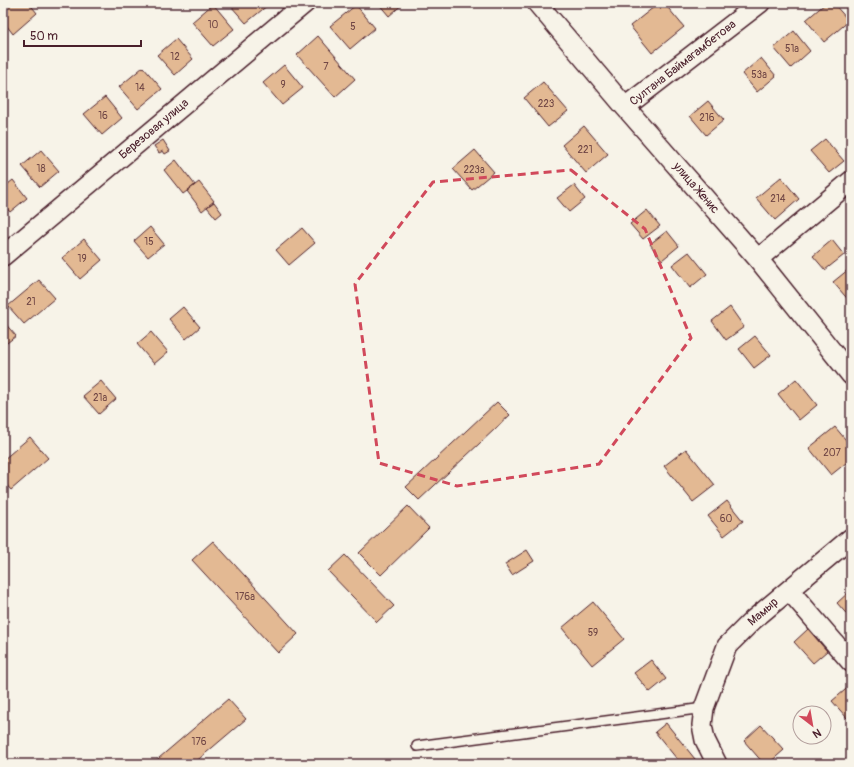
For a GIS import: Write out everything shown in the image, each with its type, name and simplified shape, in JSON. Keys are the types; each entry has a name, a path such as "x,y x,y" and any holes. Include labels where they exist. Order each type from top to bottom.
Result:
{"street":[{"name":"Березовая улица","path":"3,256 305,3"},
{"name":"улица Женис","path":"537,3 758,259 851,375"},
{"name":"Султана Баймагамбетова","path":"626,107 760,3"},
{"path":"758,259 851,181"},
{"name":"Мамыр","path":"717,764 705,740 702,725 704,708 727,646 753,620 851,538"},
{"path":"789,590 851,662"}],"lane":[{"path":"417,746 704,708"}],"highlighted area":[{"path":"571,170 645,229 691,338 599,464 457,486 379,463 355,284 433,182"}],"building":[{"path":"3,3 29,3 37,13 13,34 3,21"},
{"path":"232,3 267,3 268,5 246,23 230,5"},
{"path":"378,3 404,3 389,16"},
{"path":"659,3 664,3 684,27 652,53 630,26"},
{"path":"826,3 833,3 849,21 824,42 806,20"},
{"path":"213,4 234,29 213,46 192,22"},
{"path":"356,5 375,28 350,49 330,26"},
{"path":"794,31 810,51 791,68 774,48"},
{"path":"318,36 355,79 335,97 297,55"},
{"path":"176,39 193,59 175,75 157,55"},
{"path":"761,58 776,76 757,92 742,74"},
{"path":"284,65 303,88 282,105 263,83"},
{"path":"143,67 162,89 138,109 119,87"},
{"path":"543,82 568,111 548,127 524,98"},
{"path":"105,97 122,118 102,135 84,114"},
{"path":"708,101 724,120 706,135 690,116"},
{"path":"584,126 608,154 586,173 562,145"},
{"path":"825,139 844,161 829,173 810,151"},
{"path":"163,140 170,151 165,154 163,151 159,153 154,146"},
{"path":"41,150 59,171 40,187 22,166"},
{"path":"475,150 494,172 472,190 453,169"},
{"path":"176,160 195,185 183,194 164,170"},
{"path":"781,177 799,199 775,220 756,198"},
{"path":"13,180 27,198 10,212 3,204 3,188"},
{"path":"199,182 214,201 202,211 187,191"},
{"path":"574,185 585,199 569,212 557,198"},
{"path":"214,202 222,213 216,218 207,207"},
{"path":"647,210 660,226 643,239 630,224"},
{"path":"150,227 164,244 148,257 134,241"},
{"path":"302,228 315,243 289,265 276,250"},
{"path":"667,231 679,246 662,260 650,244"},
{"path":"84,239 102,260 80,279 62,258"},
{"path":"832,240 844,255 825,270 813,256"},
{"path":"689,252 707,274 690,288 672,265"},
{"path":"849,269 851,271 851,303 833,282"},
{"path":"39,280 55,298 24,324 8,306"},
{"path":"183,307 200,327 186,339 169,319"},
{"path":"730,307 744,327 726,340 712,321"},
{"path":"3,321 16,336 3,346"},
{"path":"151,332 168,352 154,364 137,344"},
{"path":"755,336 771,355 754,368 739,349"},
{"path":"796,379 817,405 799,420 778,394"},
{"path":"101,381 116,399 99,414 83,396"},
{"path":"497,402 510,415 419,500 406,487"},
{"path":"835,427 851,446 851,459 831,475 809,448"},
{"path":"30,437 48,458 11,490 3,481 3,460"},
{"path":"686,449 715,485 693,502 664,466"},
{"path":"727,501 743,521 724,536 708,516"},
{"path":"408,506 429,528 381,575 359,553"},
{"path":"213,541 298,634 278,653 192,560"},
{"path":"527,550 534,561 512,575 505,564"},
{"path":"345,555 394,606 377,622 328,571"},
{"path":"851,590 851,619 837,603"},
{"path":"593,602 624,639 592,665 562,628"},
{"path":"808,629 827,651 813,663 794,642"},
{"path":"651,660 666,679 650,692 634,673"},
{"path":"851,685 851,714 847,718 832,701"},
{"path":"228,699 246,719 193,764 152,764"},
{"path":"666,723 699,764 681,764 655,732"},
{"path":"761,725 784,750 768,764 764,764 744,741"}]}
